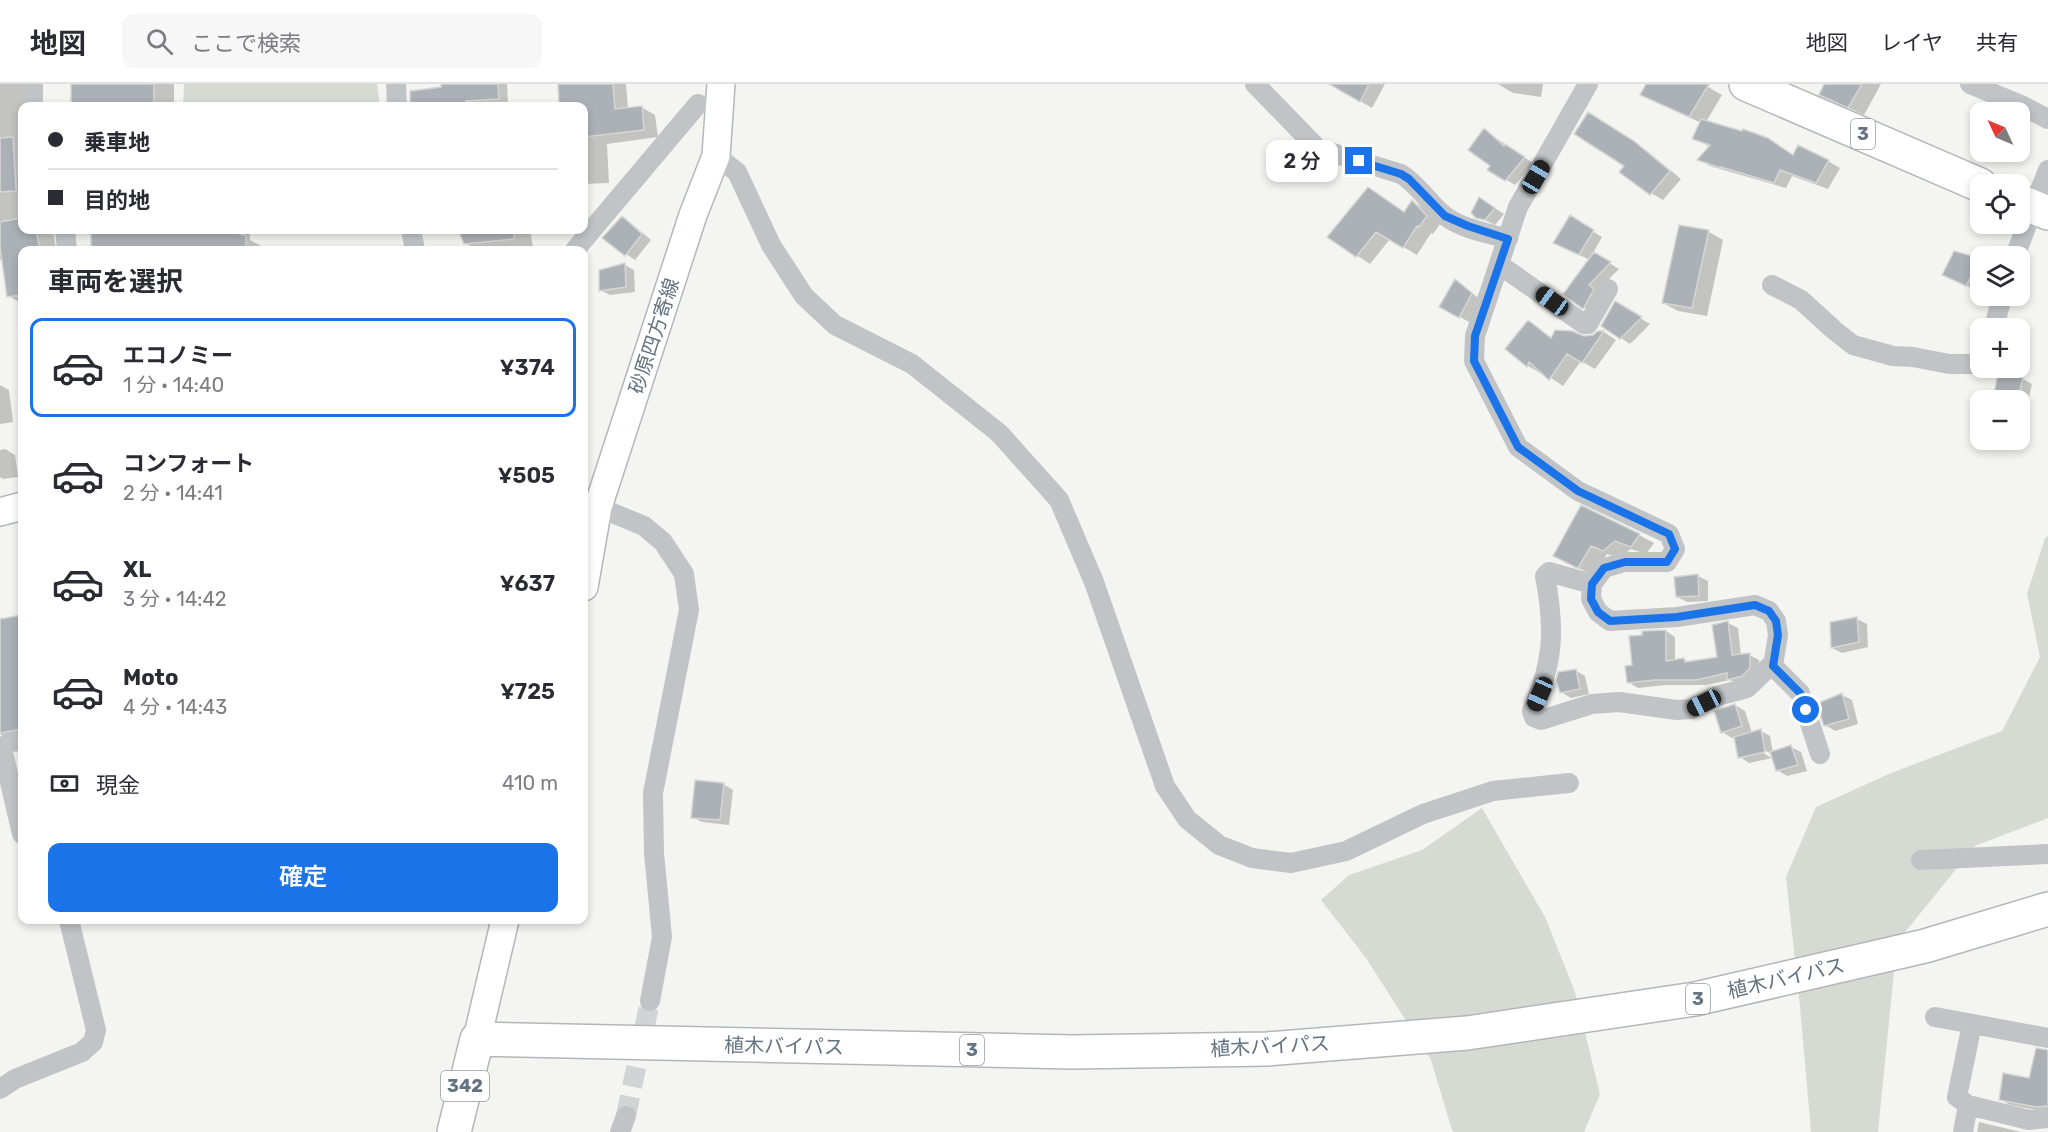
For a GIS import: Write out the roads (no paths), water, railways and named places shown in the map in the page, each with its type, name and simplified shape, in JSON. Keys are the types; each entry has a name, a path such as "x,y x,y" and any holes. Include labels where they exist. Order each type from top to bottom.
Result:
{"highway":[{"name":"3","path":"1757,86 1970,181"},
{"name":"植木バイパス","path":"477,1039 1072,1052 1268,1049 1467,1033 1695,999 1925,946 2048,909"},
{"name":"342","path":"454,1132 477,1039"}],"main road":[{"name":"砂原四方寄線","path":"588,542 591,507 693,215 716,156 721,84"},
{"path":"0,512 18,507"},
{"name":"342","path":"477,1039 504,924"}],"street":[{"path":"33,84 33,102"},
{"path":"396,84 397,102"},
{"path":"1255,84 1317,148 1401,174 1409,179 1445,216 1508,239"},
{"path":"1588,84 1518,207 1475,336 1474,361 1518,447 1578,491 1669,534 1675,549 1667,562 1625,562 1604,568 1592,584 1591,599 1598,612 1610,621 1677,617 1755,605 1769,611 1776,621 1778,635 1773,666"},
{"path":"1970,84 2048,119"},
{"path":"578,246 698,104"},
{"path":"716,156 737,172 771,245 804,296 835,325 912,364 999,433 1059,500 1094,582 1165,786 1186,819 1219,845 1252,858 1291,863 1346,851 1423,814 1493,791 1569,783"},
{"path":"2019,246 2048,170"},
{"path":"1500,265 1584,324 1588,324 1608,289"},
{"path":"1772,285 1801,300 1854,345 1893,357 1913,357 1949,364 1970,364"},
{"path":"591,507 644,526 663,542 684,574 689,610 653,793 654,853 662,937 650,1001"},
{"path":"1592,584 1549,572 1545,576 1553,633 1550,660 1540,694 1532,711 1534,717 1541,720 1592,704 1619,702 1677,710 1691,709 1717,696 1747,688 1769,667 1773,666"},
{"path":"1773,666 1800,693 1820,754"},
{"path":"18,741 10,742 2,748 18,817"},
{"path":"1921,860 2048,854"},
{"path":"0,1089 15,1079 82,1052 93,1042 96,1030 70,924"},
{"path":"1935,1017 2048,1038"},
{"path":"1972,1024 1957,1097 1968,1106 2029,1120 2048,1118"},
{"path":"1963,1132 1968,1106"}],"tunnel":[{"path":"626,1116 650,1001"}]}
